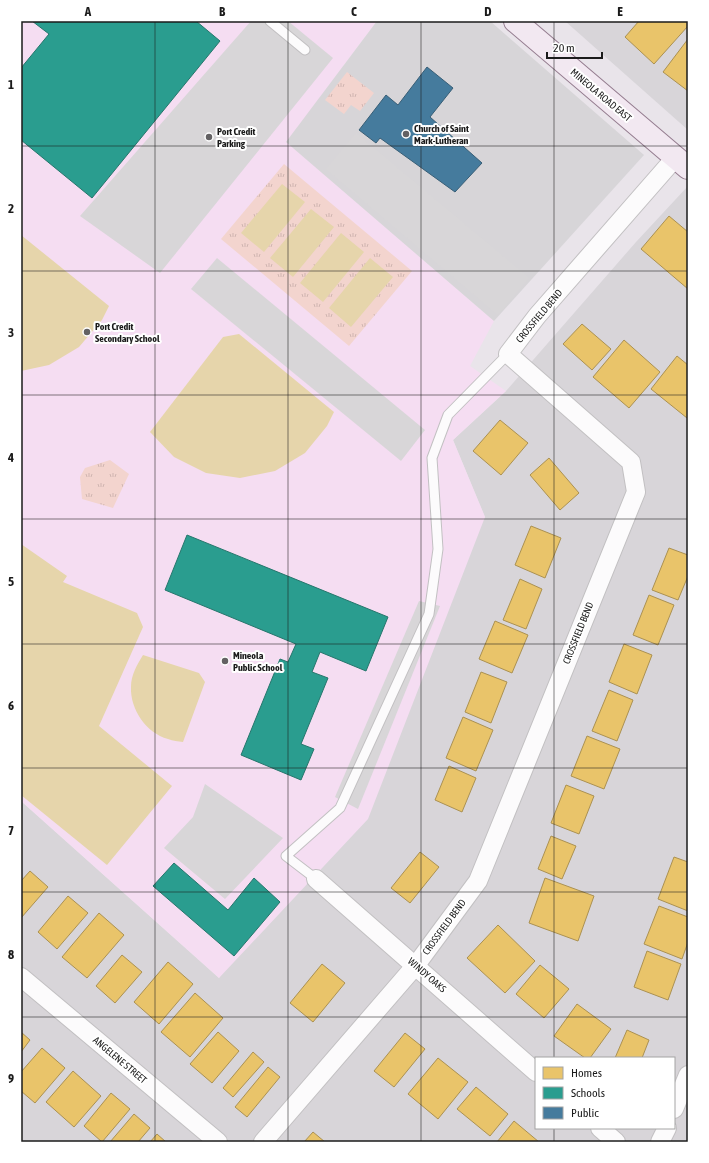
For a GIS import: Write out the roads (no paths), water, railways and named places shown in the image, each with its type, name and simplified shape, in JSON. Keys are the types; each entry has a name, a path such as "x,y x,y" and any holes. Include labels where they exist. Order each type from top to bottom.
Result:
{"street":[{"name":"MINEOLA ROAD EAST","path":"515,21 682,163"},
{"name":"CROSSFIELD BEND","path":"263,1142 416,965 478,880 636,492 631,462 508,354 537,316 682,163"},
{"name":"WINDY OAKS","path":"316,879 416,965 535,1071"},
{"name":"ANGELENE STREET","path":"21,977 218,1142"},
{"path":"675,1106 688,1074"},
{"path":"601,1129 616,1142"},
{"path":"660,1142 666,1129"}],"lane":[{"path":"270,21 305,50"},
{"path":"316,879 286,856 340,808 429,614 438,549 432,458 448,415 508,354"}],"place":[{"name":"Church of Saint Mark-Lutheran","path":"406,134"},
{"name":"Port Credit Parking","path":"209,137"},
{"name":"Port Credit Secondary School","path":"87,332"},
{"name":"Mineola Public School","path":"225,661"}]}
